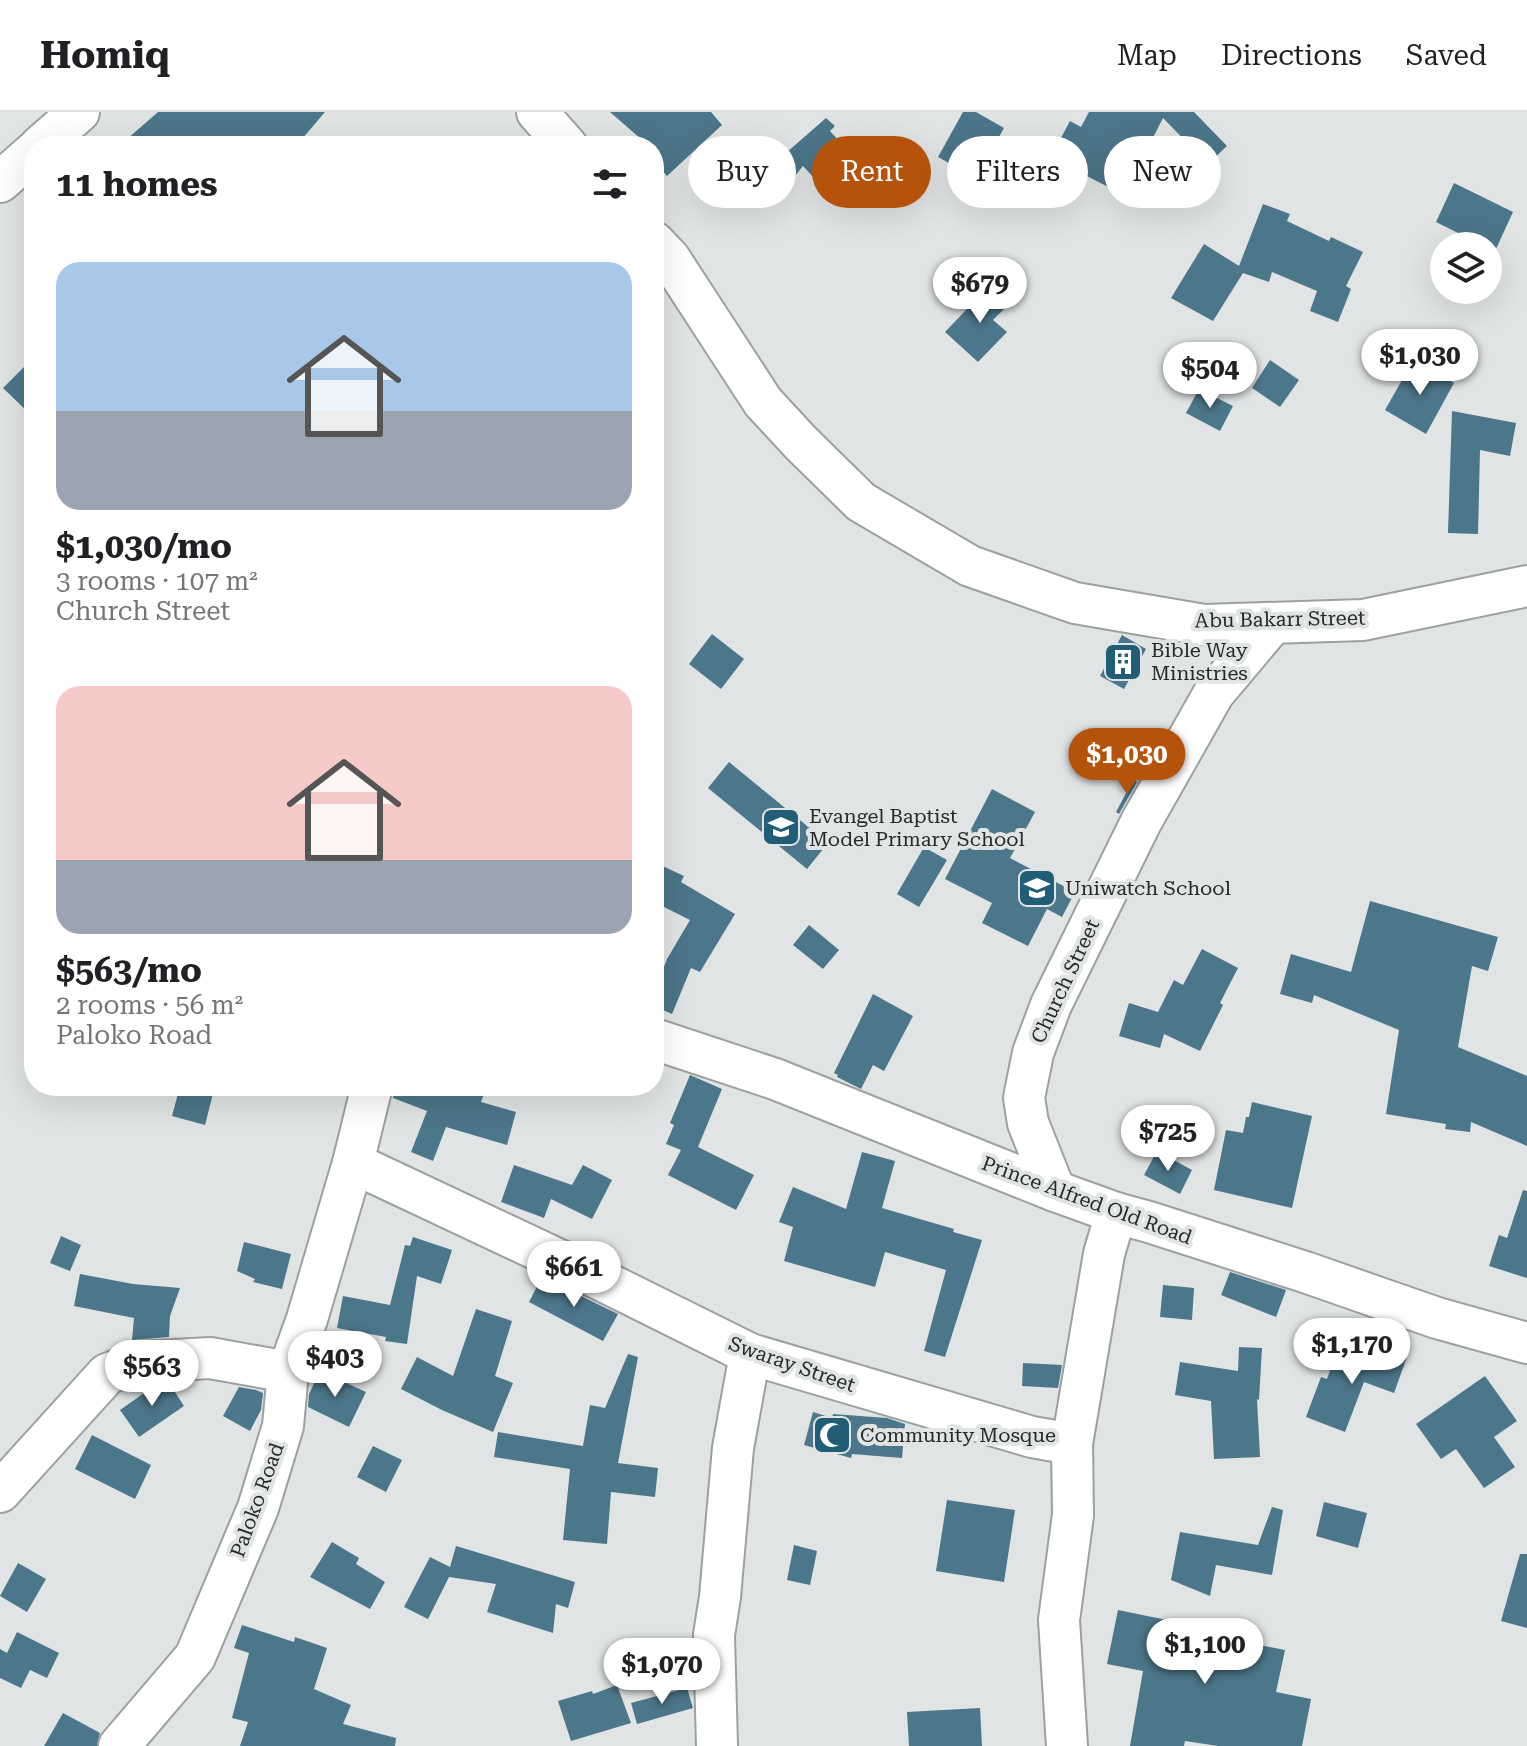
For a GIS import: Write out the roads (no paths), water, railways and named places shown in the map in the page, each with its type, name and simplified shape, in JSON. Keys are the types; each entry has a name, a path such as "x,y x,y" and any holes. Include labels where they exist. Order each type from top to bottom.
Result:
{"street":[{"path":"51,136 79,112"},
{"path":"537,112 558,136"},
{"path":"0,182 24,161"},
{"name":"Abu Bakarr Street","path":"664,266 763,402 861,502 970,566 1075,603 1204,625 1363,620 1527,586"},
{"name":"Church Street","path":"1055,1191 1028,1123 1024,1098 1033,1053 1051,1005 1141,822 1214,693 1273,623"},
{"name":"Prince Alfred Old Road","path":"664,1042 775,1079 1116,1213 1305,1272 1437,1318 1527,1343"},
{"name":"Paloko Road","path":"119,1746 195,1657 258,1508 283,1426 288,1372 307,1319 370,1096"},
{"name":"Swaray Street","path":"353,1163 750,1354 1032,1437 1072,1444"},
{"path":"1067,1746 1059,1620 1073,1515 1072,1444 1104,1254 1116,1213"},
{"path":"717,1746 714,1635 733,1448 750,1354"},
{"path":"0,1492 107,1374 139,1362 210,1358 288,1372"}],"place":[{"name":"Bible Way Ministries","path":"1123,662"},
{"name":"Evangel Baptist Model Primary School","path":"781,827"},
{"name":"Uniwatch School","path":"1037,888"},
{"name":"Community Mosque","path":"832,1435"}]}
